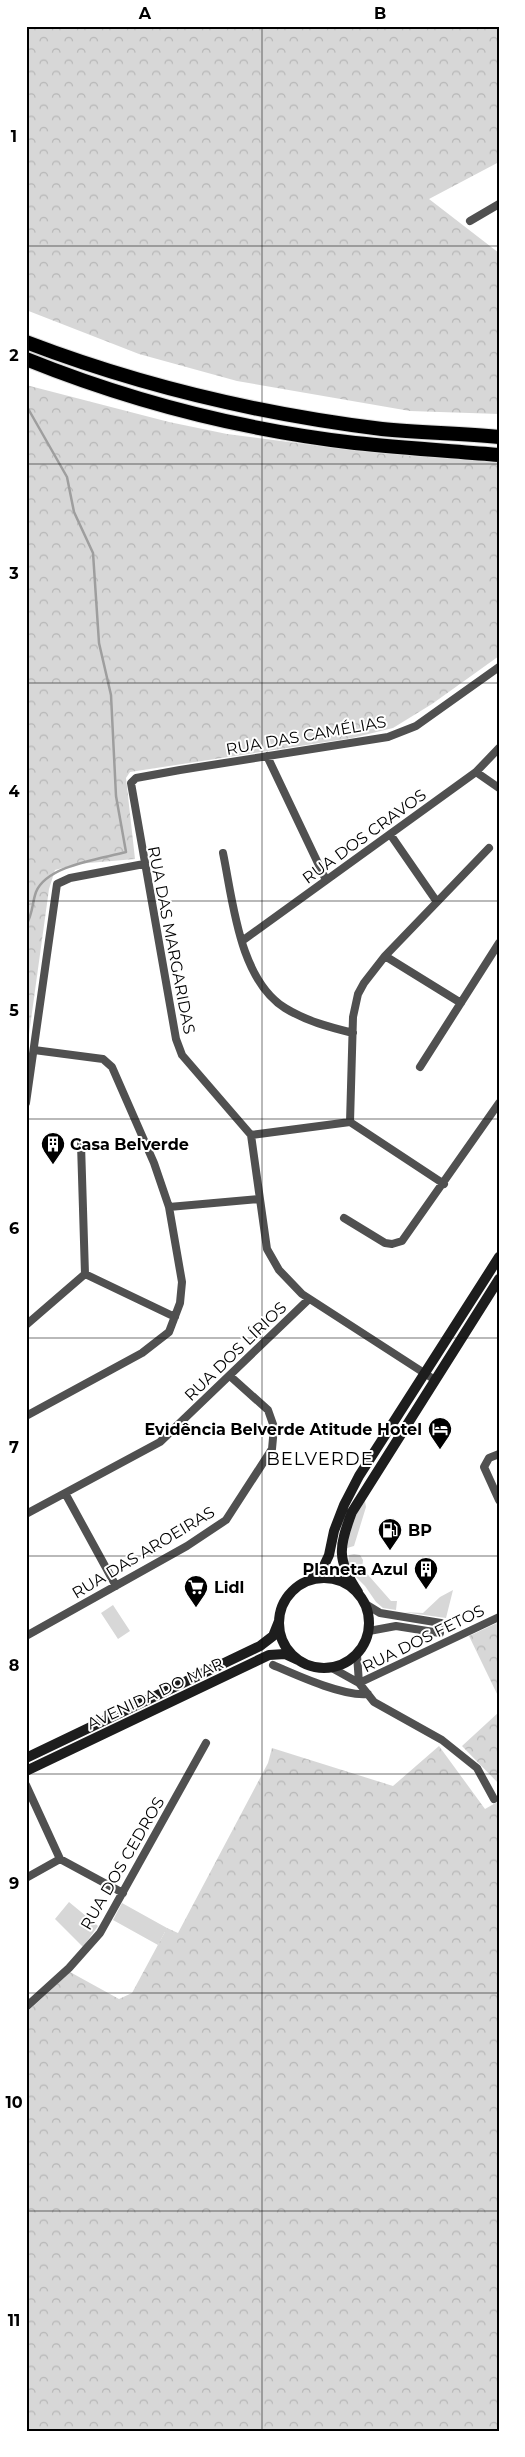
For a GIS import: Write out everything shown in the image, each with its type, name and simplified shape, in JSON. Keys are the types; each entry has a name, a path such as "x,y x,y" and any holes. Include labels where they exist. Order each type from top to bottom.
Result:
{"highway":[{"path":"26,342 77,361 152,385 289,415 383,429 499,437"},
{"path":"26,359 76,379 146,402 258,427 355,443 499,455"}],"main road":[{"path":"310,1580 322,1570 330,1555 334,1531 344,1505 359,1476 499,1257"},
{"path":"358,1592 348,1583 335,1578 322,1577 301,1583 288,1596 283,1603 279,1621 284,1643 298,1660 308,1665 332,1668 345,1663 357,1655 365,1644 370,1631 370,1618 367,1605 345,1572 341,1552 344,1532 363,1492 499,1279"},
{"name":"AVENIDA DO MAR","path":"26,1758 260,1646 273,1636 279,1621"},
{"name":"AVENIDA DO MAR","path":"26,1770 269,1655 285,1654 298,1660"}],"street":[{"path":"470,221 499,204"},
{"name":"RUA DAS CAMÉLIAS","path":"130,783 136,778 180,770 388,737 416,726 499,667"},
{"name":"RUA DOS CRAVOS","path":"242,940 476,772 499,748"},
{"path":"267,756 326,880"},
{"path":"476,772 499,788"},
{"name":"RUA DAS MARGARIDAS","path":"130,783 167,994 182,1055 251,1135"},
{"path":"390,834 437,902"},
{"path":"350,1122 353,1018 358,994 364,982 385,956 489,848"},
{"path":"223,853 242,940 252,970 266,990 284,1007 314,1023 353,1032"},
{"path":"26,1103 57,884 70,878 144,864"},
{"path":"420,1067 499,943"},
{"path":"385,956 461,1003"},
{"path":"26,1416 142,1353 169,1332 180,1303 182,1282 169,1207 154,1164 112,1067 103,1059 34,1050"},
{"path":"344,1218 380,1241 397,1243 405,1238 498,1105"},
{"path":"435,1380 309,1299 279,1270 267,1249 251,1135 350,1122 444,1184"},
{"path":"81,1144 85,1274"},
{"path":"169,1207 260,1199"},
{"path":"85,1274 175,1316"},
{"path":"26,1325 85,1274"},
{"name":"RUA DOS LÍRIOS","path":"26,1514 160,1442 309,1299"},
{"name":"RUA DAS AROEIRAS","path":"26,1636 187,1546 226,1520 272,1449 274,1426 268,1410 230,1376"},
{"path":"499,1454 489,1458 484,1467 499,1500"},
{"path":"65,1494 116,1586"},
{"name":"RUA DOS FETOS","path":"367,1605 380,1614 441,1623"},
{"name":"RUA DOS FETOS","path":"359,1683 499,1616"},
{"name":"RUA DOS FETOS","path":"370,1631 396,1626 440,1633"},
{"path":"357,1655 359,1683"},
{"path":"273,1665 307,1679 358,1696 368,1694"},
{"path":"332,1668 359,1683 374,1702 442,1740 477,1768 494,1799"},
{"name":"RUA DOS CEDROS","path":"26,2008 69,1968 100,1933 206,1744"},
{"path":"26,1785 60,1859 123,1893"},
{"path":"26,1878 60,1859"}],"green space":[{"path":"26,26 499,26 499,162 429,199 499,253 499,414 410,411 237,381 139,354 26,310"},
{"path":"26,385 169,422 227,434 358,451 499,462 499,656 432,704 393,728 352,738 130,772 126,778 135,859 77,864 55,870 49,889 26,1056"},
{"path":"363,1500 366,1507 354,1546 347,1548 348,1533"},
{"path":"349,1555 360,1555 363,1560 362,1568 391,1601 397,1601 396,1610 383,1608 352,1573 348,1562"},
{"path":"453,1590 446,1618 403,1612 423,1613 440,1597"},
{"path":"113,1605 130,1631 118,1639 101,1613"},
{"path":"499,1622 499,1698 469,1636"},
{"path":"499,1712 499,1784 462,1746"},
{"path":"439,1746 485,1809 499,1801 499,2431 26,2431 26,2013 70,1972 119,1999 132,1993 167,1928 178,1933 268,1763 272,1748 393,1786"},
{"path":"69,1902 98,1926 83,1947 55,1919"},
{"path":"122,1903 167,1928 158,1945 113,1920"}],"waterway":[{"path":"26,405 67,477 74,512 93,553 99,643 111,695 116,796 126,852 89,861 51,875 36,892 30,917 26,925"}],"place":[{"name":"Casa Belverde","path":"53,1165"},
{"name":"Evidência Belverde Atitude Hotel","path":"440,1450"},
{"name":"BP","path":"390,1551"},
{"name":"Planeta Azul","path":"426,1590"},
{"name":"Lidl","path":"196,1608"}],"district":[{"name":"BELVERDE","path":"320,1459"}]}
